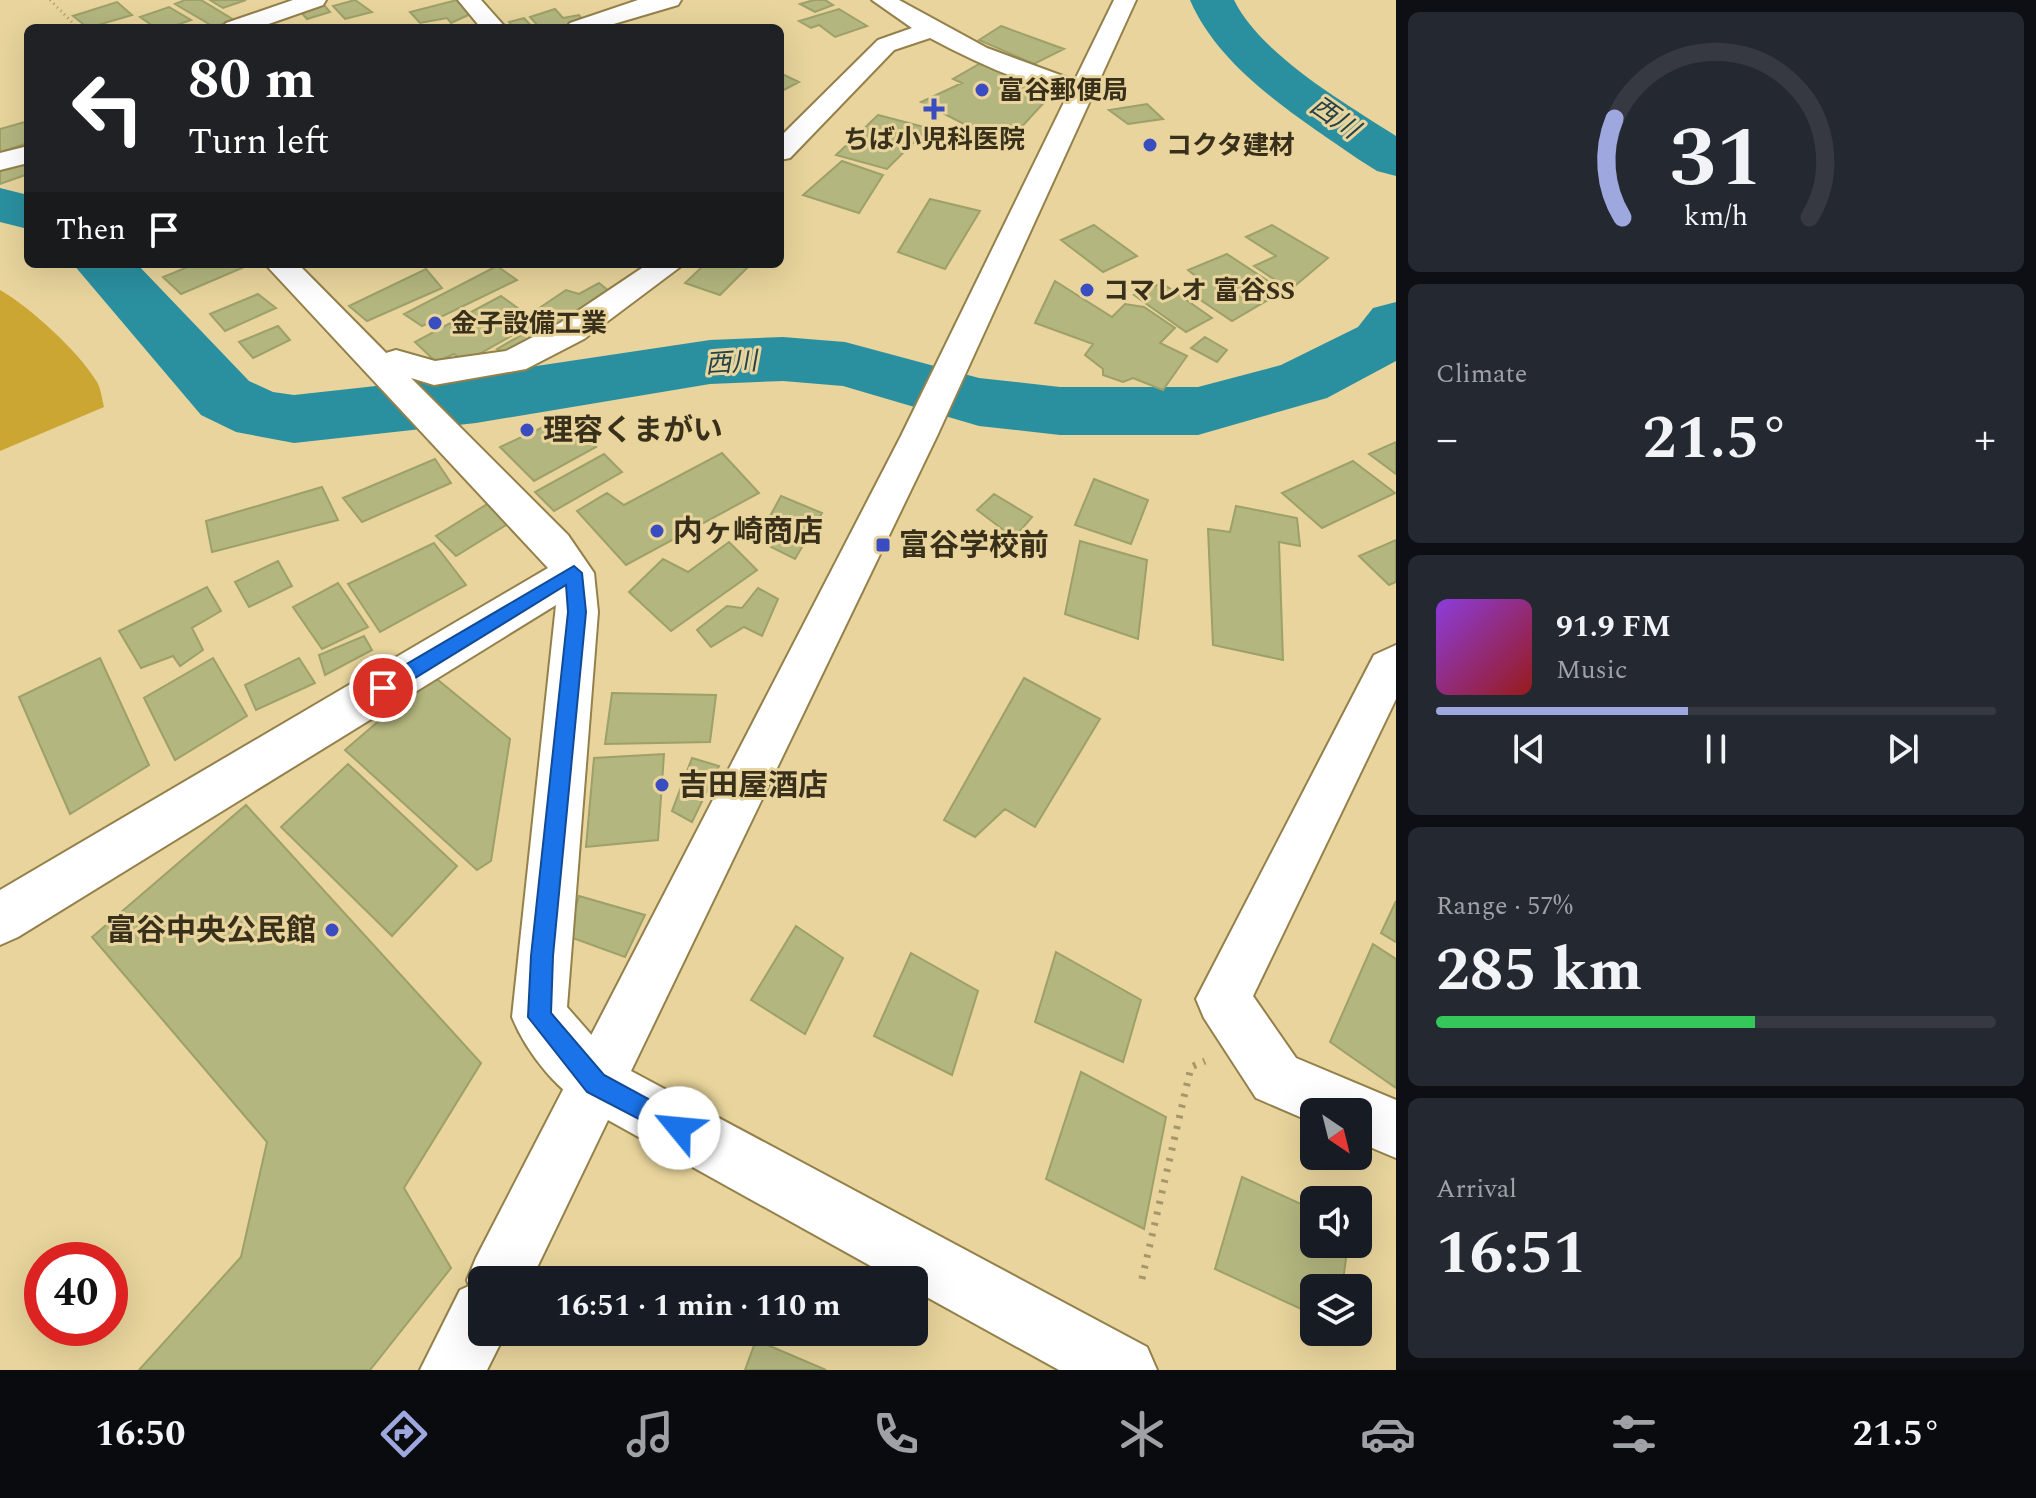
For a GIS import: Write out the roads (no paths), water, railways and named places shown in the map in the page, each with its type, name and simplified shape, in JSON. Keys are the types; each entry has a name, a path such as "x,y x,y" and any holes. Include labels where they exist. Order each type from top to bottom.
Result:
{"street":[{"path":"246,24 315,0"},
{"path":"469,0 490,24"},
{"path":"589,24 633,8 670,0"},
{"path":"883,0 929,30 1051,83 1081,91"},
{"path":"505,1266 919,436 1125,0"},
{"path":"784,148 886,45 929,30"},
{"path":"0,162 24,155"},
{"path":"284,268 554,546 574,573 577,612 542,956 539,1017 596,1083 1124,1370"},
{"path":"389,375 396,361 434,373 514,361 572,331 663,268"},
{"path":"0,919 574,573"},
{"path":"1324,1098 1276,1078 1223,999 1389,668 1396,663"},
{"path":"1372,1119 1396,1129"},
{"path":"453,1370 468,1340"}],"waterway":[{"name":"西川","path":"1212,0 1238,40 1263,63 1322,110 1396,160"},
{"name":"西川","path":"0,205 24,211"},
{"name":"西川","path":"107,268 225,398 261,415 294,419 476,399 710,362 783,359 845,364 979,402 1060,411 1198,411 1303,382 1381,342 1396,323"}],"place":[{"name":"富谷郵便局","path":"982,90"},
{"name":"ちば小児科医院","path":"934,109"},
{"name":"コクタ建材","path":"1150,145"},
{"name":"コマレオ 富谷SS","path":"1087,290"},
{"name":"金子設備工業","path":"435,323"},
{"name":"理容くまがい","path":"527,430"},
{"name":"内ヶ崎商店","path":"657,531"},
{"name":"富谷学校前","path":"883,545"},
{"name":"吉田屋酒店","path":"662,785"},
{"name":"富谷中央公民館","path":"332,930"}]}
